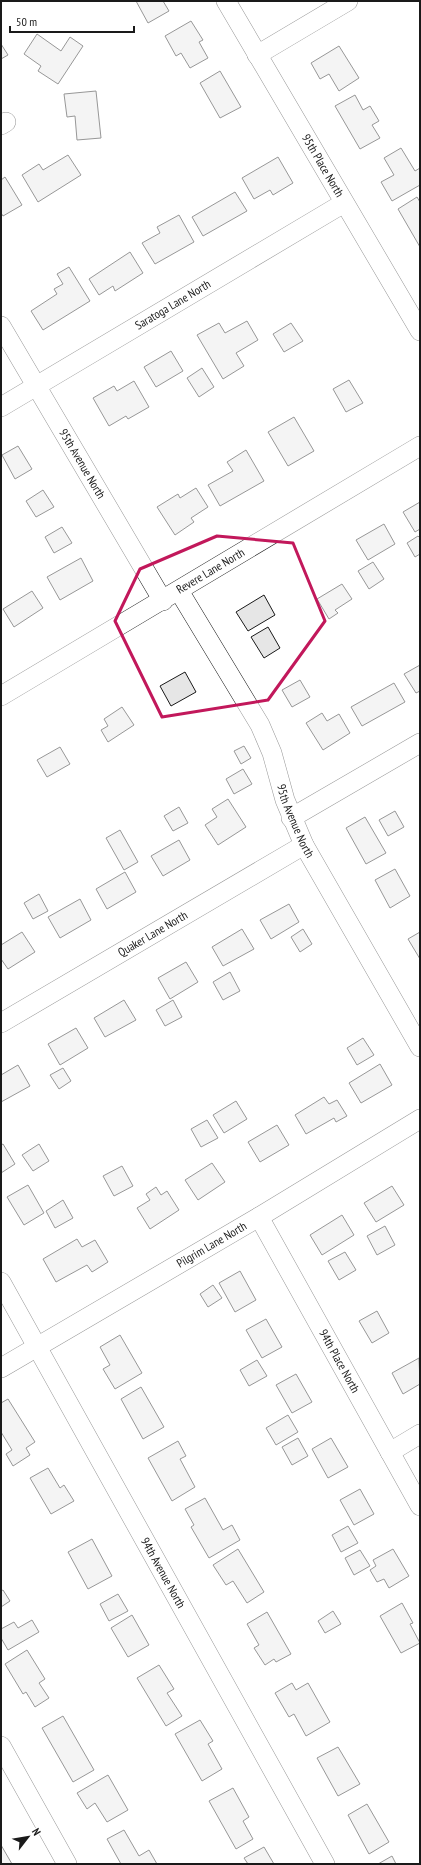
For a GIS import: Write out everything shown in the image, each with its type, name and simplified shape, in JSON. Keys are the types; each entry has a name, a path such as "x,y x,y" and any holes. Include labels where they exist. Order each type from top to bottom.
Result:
{"street":[{"name":"95th Place North","path":"226,1 420,331"},
{"path":"258,55 348,1"},
{"name":"Saratoga Lane North","path":"1,407 344,203"},
{"name":"95th Avenue North","path":"1,326 163,601"},
{"name":"Revere Lane North","path":"1,696 163,601 420,446"},
{"name":"95th Avenue North","path":"179,591 260,725 272,753 291,818 304,845 415,1025 420,1047"},
{"path":"291,818 420,743"},
{"name":"Quaker Lane North","path":"1,1023 304,845"},
{"name":"Pilgrim Lane North","path":"1,1368 259,1217 420,1119"},
{"name":"94th Place North","path":"259,1217 420,1506"},
{"name":"94th Avenue North","path":"1,1282 325,1864"},
{"path":"390,1452 420,1434"},
{"path":"1,1746 67,1864"}],"highlighted area":[{"path":"217,536 293,543 325,621 268,700 162,717 115,621 140,569"}],"building":[{"path":"136,1 163,1 169,11 148,23"},
{"path":"191,21 203,40 199,42 208,58 190,68 181,53 176,56 165,36"},
{"path":"37,34 61,51 70,37 83,46 58,84 38,71 41,66 24,54"},
{"path":"1,44 8,55 1,59"},
{"path":"339,46 359,78 339,91 329,74 320,79 311,63"},
{"path":"220,71 241,107 220,118 200,83"},
{"path":"96,91 101,138 77,140 75,116 67,117 64,94"},
{"path":"355,95 363,110 370,106 379,121 372,125 380,138 360,149 335,106"},
{"path":"401,148 415,171 420,168 420,185 392,201 381,182 394,175 384,158"},
{"path":"68,155 81,175 38,202 22,175 39,164 43,170"},
{"path":"278,157 293,183 273,195 270,190 254,199 242,178"},
{"path":"5,177 22,205 3,216 1,213 1,180"},
{"path":"235,192 247,211 203,236 192,217"},
{"path":"417,197 420,202 420,247 398,209"},
{"path":"179,215 194,242 155,264 142,243 160,233 157,227"},
{"path":"130,252 143,273 115,291 113,286 99,295 89,279"},
{"path":"69,267 90,301 43,330 31,311 57,294 54,289 63,284 57,274"},
{"path":"247,321 258,340 236,353 244,366 223,379 197,335 219,323 225,333"},
{"path":"291,323 303,341 284,352 273,334"},
{"path":"171,351 183,371 156,387 144,367"},
{"path":"202,368 214,387 199,397 187,378"},
{"path":"349,380 363,403 346,412 333,389"},
{"path":"134,381 149,407 128,419 126,416 109,426 93,398 114,386 117,391"},
{"path":"294,417 314,451 288,466 268,432"},
{"path":"18,446 32,469 15,479 2,455"},
{"path":"246,450 264,481 220,506 208,485 233,471 227,462"},
{"path":"196,488 208,507 191,518 194,522 175,535 157,507 178,494 180,498"},
{"path":"43,490 54,507 36,517 26,501"},
{"path":"420,502 420,529 415,532 403,512"},
{"path":"384,524 395,544 368,560 356,540"},
{"path":"62,527 72,543 54,553 45,537"},
{"path":"418,536 420,538 420,554 415,557 407,543"},
{"path":"81,558 93,581 60,600 47,577"},
{"path":"373,562 384,579 369,589 358,571"},
{"path":"342,584 352,599 335,610 338,613 329,619 317,599"},
{"path":"32,591 43,608 14,627 3,609"},
{"path":"264,595 275,615 248,631 236,612"},
{"path":"268,627 280,648 264,658 251,637"},
{"path":"420,665 420,691 416,693 404,674"},
{"path":"185,672 196,692 171,706 160,686"},
{"path":"300,680 310,697 292,707 282,690"},
{"path":"394,683 405,702 362,726 351,707"},
{"path":"122,707 134,725 108,742 101,730 108,726 104,719"},
{"path":"322,713 327,721 339,714 350,733 323,750 306,723"},
{"path":"244,746 251,758 241,764 234,751"},
{"path":"60,747 70,764 47,777 37,760"},
{"path":"243,769 252,784 234,794 226,779"},
{"path":"228,799 246,827 218,845 205,825 217,817 212,809"},
{"path":"179,807 188,823 173,831 164,816"},
{"path":"395,811 404,827 388,836 379,820"},
{"path":"365,817 386,853 366,864 346,828"},
{"path":"120,830 138,862 124,870 106,838"},
{"path":"179,840 190,860 163,876 151,856"},
{"path":"395,869 410,896 390,908 375,880"},
{"path":"125,872 136,892 107,909 96,889"},
{"path":"39,894 48,911 33,919 24,903"},
{"path":"80,899 91,920 60,938 48,917"},
{"path":"289,904 299,922 271,939 260,920"},
{"path":"242,929 254,949 223,966 212,947"},
{"path":"303,929 312,944 300,952 291,937"},
{"path":"22,932 35,952 8,969 1,959 1,945"},
{"path":"420,932 420,959 408,939"},
{"path":"186,962 198,982 170,999 158,978"},
{"path":"230,972 240,991 223,1000 213,982"},
{"path":"124,1000 136,1020 105,1037 94,1018"},
{"path":"173,1000 182,1017 165,1026 156,1010"},
{"path":"76,1028 88,1048 60,1065 48,1044"},
{"path":"363,1038 374,1055 357,1065 347,1048"},
{"path":"380,1064 392,1085 361,1103 349,1083"},
{"path":"18,1065 30,1086 1,1102 1,1075"},
{"path":"63,1068 71,1081 59,1089 50,1075"},
{"path":"324,1097 329,1104 337,1100 347,1116 336,1122 334,1118 306,1134 295,1115"},
{"path":"236,1101 247,1119 224,1133 213,1115"},
{"path":"207,1120 218,1138 201,1147 191,1129"},
{"path":"277,1125 289,1145 260,1162 248,1142"},
{"path":"3,1144 15,1164 1,1173 1,1145"},
{"path":"39,1144 49,1161 33,1171 22,1155"},
{"path":"212,1163 225,1182 198,1200 185,1180"},
{"path":"122,1166 133,1186 114,1196 103,1176"},
{"path":"28,1185 44,1213 24,1225 7,1197"},
{"path":"392,1186 404,1205 376,1222 364,1203"},
{"path":"156,1187 161,1195 167,1191 179,1210 150,1229 137,1208 150,1200 146,1194"},
{"path":"63,1200 73,1218 55,1228 46,1211"},
{"path":"342,1215 354,1235 322,1255 310,1235"},
{"path":"385,1226 395,1245 377,1255 367,1236"},
{"path":"77,1239 82,1247 95,1240 108,1262 92,1272 87,1265 56,1282 43,1259"},
{"path":"345,1252 356,1270 339,1280 328,1261"},
{"path":"240,1271 256,1300 235,1312 219,1283"},
{"path":"213,1285 222,1298 208,1307 200,1294"},
{"path":"377,1311 389,1333 372,1343 359,1321"},
{"path":"266,1319 282,1347 262,1358 246,1330"},
{"path":"120,1335 142,1373 115,1389 103,1369 110,1365 100,1347"},
{"path":"419,1358 420,1384 403,1394 392,1373"},
{"path":"257,1360 267,1376 249,1386 240,1370"},
{"path":"296,1374 312,1402 292,1413 276,1385"},
{"path":"141,1387 164,1427 143,1439 121,1399"},
{"path":"8,1399 35,1442 26,1448 30,1455 13,1466 6,1454 12,1450 1,1432 1,1403"},
{"path":"288,1415 298,1432 276,1445 266,1428"},
{"path":"298,1438 308,1456 292,1465 282,1447"},
{"path":"331,1438 348,1467 328,1478 312,1449"},
{"path":"178,1441 186,1456 180,1459 195,1487 172,1501 148,1458"},
{"path":"48,1468 60,1488 64,1485 74,1501 51,1514 30,1478"},
{"path":"360,1489 374,1514 354,1525 340,1500"},
{"path":"205,1498 223,1530 232,1525 240,1540 209,1558 191,1527 194,1525 185,1509"},
{"path":"348,1526 358,1543 341,1552 332,1535"},
{"path":"92,1539 112,1576 88,1589 68,1552"},
{"path":"238,1549 264,1592 247,1603 233,1581 226,1585 213,1565"},
{"path":"393,1549 409,1576 389,1588 384,1579 377,1582 370,1570 376,1566 373,1560"},
{"path":"360,1550 370,1566 354,1575 345,1558"},
{"path":"3,1590 10,1601 1,1607 1,1591"},
{"path":"118,1594 128,1611 109,1621 100,1604"},
{"path":"402,1603 413,1623 410,1624 420,1643 401,1653 380,1616"},
{"path":"333,1611 341,1624 325,1633 318,1621"},
{"path":"267,1612 291,1654 276,1662 274,1659 265,1665 254,1648 259,1645 247,1624"},
{"path":"132,1615 149,1645 128,1657 111,1628"},
{"path":"32,1620 39,1632 8,1650 1,1638 1,1629 14,1622 18,1628"},
{"path":"27,1650 45,1679 39,1683 49,1698 35,1707 26,1692 23,1694 5,1664"},
{"path":"159,1665 174,1689 167,1693 182,1716 166,1726 137,1678"},
{"path":"292,1683 296,1690 308,1683 330,1722 306,1736 294,1714 289,1717 275,1693"},
{"path":"63,1716 94,1770 73,1782 42,1728"},
{"path":"200,1720 213,1741 208,1744 222,1769 202,1781 175,1734"},
{"path":"338,1747 360,1784 338,1796 317,1758"},
{"path":"108,1775 128,1810 107,1822 95,1803 87,1809 77,1793"},
{"path":"233,1788 249,1817 243,1821 253,1839 236,1849 209,1801"},
{"path":"367,1804 389,1842 369,1854 348,1815"},
{"path":"124,1830 139,1856 149,1850 157,1864 121,1864 107,1839"},
{"path":"1,1845 12,1864 1,1864"},
{"path":"264,1847 274,1864 248,1864 244,1858"},
{"path":"392,1856 396,1864 378,1864"}]}
